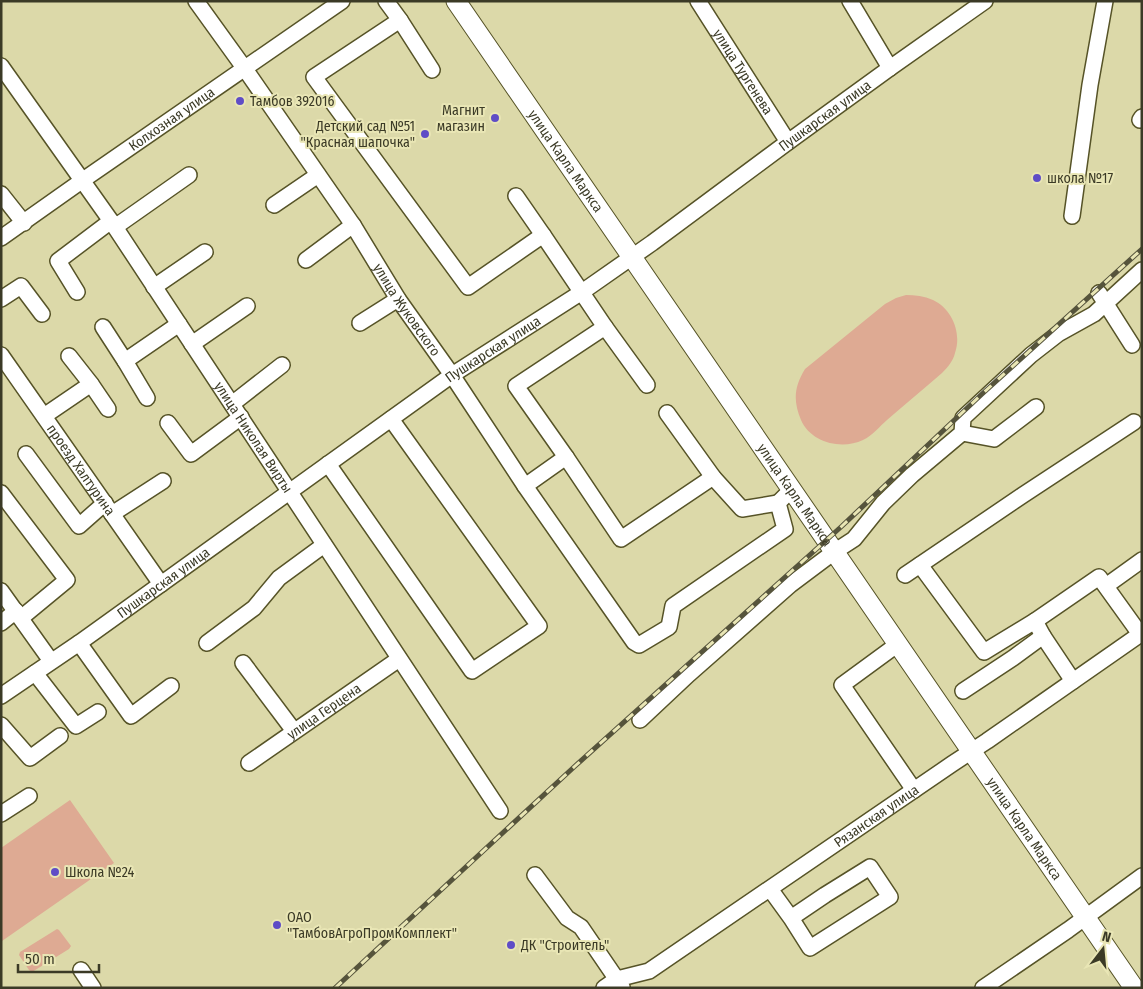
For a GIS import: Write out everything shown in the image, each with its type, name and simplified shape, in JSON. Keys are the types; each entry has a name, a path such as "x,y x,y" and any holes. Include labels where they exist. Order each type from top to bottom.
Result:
{"main road":[{"name":"улица Карла Маркса","path":"456,1 631,257 785,496 834,552 1134,988"}],"street":[{"name":"улица Жуковского","path":"196,1 245,68 353,225 398,299 634,642 639,645 670,627 673,606 785,529 785,496"},
{"name":"Колхозная улица","path":"1,238 342,1"},
{"path":"386,1 432,70"},
{"name":"улица Тургенева","path":"698,1 788,142"},
{"path":"850,1 890,68"},
{"name":"Пушкарская улица","path":"1,696 79,643 452,375 582,292 652,243 890,68 986,1"},
{"path":"1072,216 1090,85 1105,1"},
{"path":"400,20 314,77 468,287 543,235"},
{"name":"улица Николая Вирты","path":"1,66 113,224 500,811"},
{"path":"78,292 58,261 189,175"},
{"path":"274,204 318,175"},
{"path":"1,194 24,222"},
{"path":"516,196 647,385"},
{"path":"306,260 353,225"},
{"path":"154,286 205,252"},
{"path":"640,720 790,585 854,539 883,503 912,475 962,433 963,418 1012,372 1058,334 1094,314 1102,299 1142,270"},
{"path":"1,299 22,286 42,314"},
{"path":"360,323 398,299"},
{"path":"1102,299 1132,345"},
{"path":"192,344 247,306"},
{"path":"125,361 179,324"},
{"path":"605,327 516,386 621,539 713,477"},
{"path":"103,328 148,398"},
{"name":"проезд Халтурина","path":"1,355 161,584"},
{"path":"69,356 108,409"},
{"path":"232,404 282,365"},
{"path":"44,416 91,384"},
{"path":"962,433 994,439 1036,407"},
{"path":"667,412 713,477 742,509 785,496"},
{"path":"168,423 191,454 241,418"},
{"path":"328,464 472,671 539,626 391,419"},
{"path":"905,575 1023,495 1139,424"},
{"path":"26,454 79,526 163,481"},
{"path":"525,486 566,457"},
{"path":"1,493 67,580 19,614 1,623"},
{"path":"207,643 254,608 279,578 324,545"},
{"path":"1110,583 1142,560"},
{"path":"920,565 984,652 1035,621 1100,577 1141,634"},
{"path":"1,591 52,661"},
{"path":"1035,621 1074,681"},
{"name":"Рязанская улица","path":"604,988 649,971 1141,634"},
{"path":"963,690 1043,636"},
{"path":"79,643 131,716 171,686"},
{"path":"898,644 842,685 914,790"},
{"name":"улица Герцена","path":"249,763 399,659"},
{"path":"243,663 294,731"},
{"path":"35,673 76,726 98,712"},
{"path":"1,724 30,758 60,736"},
{"path":"1,814 29,796"},
{"path":"770,889 810,948 890,898 870,867 791,918"},
{"path":"535,875 567,918 581,927 620,983"},
{"path":"983,988 1142,876"},
{"path":"81,970 93,988"}],"shaded area":[{"path":"906,295 920,296 933,300 940,304 950,315 954,322 957,338 952,361 942,373 863,440 855,443 837,444 819,439 806,428 797,407 797,388 805,369 885,304"},
{"path":"70,800 114,863 2,941 1,848"},
{"path":"57,929 71,946 32,972 19,955 20,952"}],"railway":[{"path":"335,988 574,767 842,526 982,394 1142,249"}],"place":[{"name":"Тамбов 392016","path":"240,101"},
{"name":"Магнит магазин","path":"495,118"},
{"name":"Детский сад №51 \"Красная шапочка\"","path":"425,134"},
{"name":"школа №17","path":"1037,178"},
{"name":"Школа №24","path":"55,872"},
{"name":"ОАО \"ТамбовАгроПромКомплект\"","path":"277,925"},
{"name":"ДК \"Строитель\"","path":"511,945"}]}
